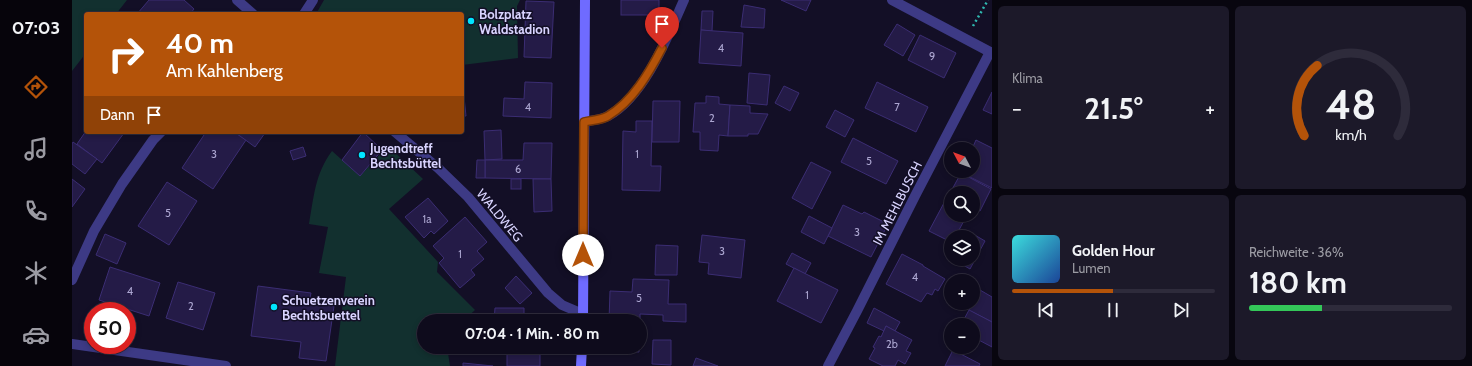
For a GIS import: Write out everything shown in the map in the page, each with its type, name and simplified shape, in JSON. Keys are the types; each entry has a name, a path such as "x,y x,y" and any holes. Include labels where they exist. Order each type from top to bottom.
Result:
{"main road":[{"path":"583,314 585,0"},
{"path":"581,366 582,354"}],"street":[{"path":"237,0 251,12"},
{"path":"305,12 313,0"},
{"path":"584,122 607,117 624,104 643,81 668,37 684,0"},
{"path":"892,0 991,53"},
{"name":"IM MEHLBUSCH","path":"828,366 991,53"},
{"path":"72,280 98,224 122,184 153,140 159,134"},
{"name":"WALDWEG","path":"397,134 438,168 468,197 548,294 577,314"},
{"path":"72,344 226,366"}],"path":[{"path":"965,39 988,0"}],"green space":[{"path":"72,0 127,0 118,12 84,12 84,56 72,71"},
{"path":"324,0 520,0 517,6 518,58 464,65 464,12 317,12"},
{"path":"388,146 423,179 389,209 438,262 437,272 475,310 471,314 417,314 417,354 448,354 450,366 335,366 346,277 319,273 328,227 309,224 316,186 322,168 332,151 360,176"}],"building":[{"path":"149,0 184,0 194,9 192,12 139,12"},
{"path":"621,0 659,0 659,15 621,15"},
{"path":"781,0 811,0 806,11"},
{"path":"526,1 554,2 551,58 524,57"},
{"path":"744,5 765,9 764,28 741,27"},
{"path":"702,11 713,11 712,31 701,30"},
{"path":"897,24 915,35 903,56 884,45"},
{"path":"701,30 743,33 741,66 699,63"},
{"path":"920,35 956,53 944,78 908,60"},
{"path":"749,73 770,75 767,105 747,103"},
{"path":"525,82 552,83 551,118 503,116 504,98 524,99"},
{"path":"877,82 928,107 916,132 865,108"},
{"path":"784,86 799,93 790,111 775,103"},
{"path":"992,92 992,114 983,110"},
{"path":"706,96 719,97 719,104 730,105 728,136 719,135 718,151 700,150 700,132 693,132 695,103 706,103"},
{"path":"464,97 466,116 464,116"},
{"path":"653,101 680,101 679,142 652,142"},
{"path":"730,105 750,106 750,113 768,114 758,134 748,134 748,136 728,136"},
{"path":"835,110 854,120 845,137 826,127"},
{"path":"636,121 652,121 651,166 661,166 660,191 622,190 623,131 636,132"},
{"path":"501,130 502,159 485,160 484,131"},
{"path":"84,134 123,134 102,163 77,144"},
{"path":"205,134 237,134 246,140 213,189 182,168"},
{"path":"237,134 264,134 255,147"},
{"name":"Jugendtreff Bechtsbüttel","path":"362,134 365,134 382,150 360,176 342,160"},
{"path":"853,138 898,161 886,184 841,162"},
{"path":"73,142 97,159 85,174 72,164"},
{"path":"980,142 992,148 992,188 972,178 980,178"},
{"path":"524,143 552,143 551,179 485,178 485,160 523,160"},
{"path":"303,147 306,156 293,160 290,151"},
{"path":"477,160 485,160 485,178 476,178"},
{"path":"811,162 831,172 812,209 792,198"},
{"path":"958,178 970,178 991,189 980,211 980,186 954,186"},
{"path":"72,179 85,189 72,207"},
{"path":"511,179 521,179 521,189 511,189"},
{"path":"533,179 551,179 552,211 534,212"},
{"path":"167,182 197,201 169,245 138,226"},
{"path":"428,198 448,221 434,234 431,231 424,238 405,217"},
{"path":"944,203 944,222 963,222 959,230 944,230 944,238 929,231"},
{"path":"843,205 862,214 864,212 888,224 871,257 828,236"},
{"path":"809,216 832,228 824,244 801,232"},
{"path":"465,217 487,242 477,251 484,259 471,270 475,275 460,288 439,263 444,258 433,246"},
{"path":"105,234 126,243 117,264 96,255"},
{"path":"702,235 745,240 741,278 708,274 709,263 699,262"},
{"path":"980,238 985,241 980,250"},
{"path":"656,245 678,246 677,275 655,275"},
{"path":"792,253 811,263 805,274 786,264"},
{"path":"902,254 944,278 938,291 935,289 932,295 927,293 921,302 886,284"},
{"path":"965,266 972,266 970,269"},
{"path":"110,267 160,283 149,316 136,312 136,302 105,302 99,300"},
{"path":"794,268 838,290 821,323 777,301"},
{"path":"516,276 532,293 520,304 505,288"},
{"path":"633,279 669,280 668,304 686,304 686,322 663,321 663,315 609,314 610,291 632,292"},
{"path":"178,282 215,293 203,330 166,318"},
{"path":"258,286 311,293 309,302 334,306 326,361 299,358 301,342 251,336"},
{"path":"980,290 992,297 992,322 969,310 980,310"},
{"path":"495,308 524,308 524,314 495,314"},
{"path":"874,308 900,322 895,331 886,326 884,331 867,323"},
{"path":"969,310 992,322 992,347 980,341 980,318 965,318"},
{"path":"886,326 912,340 906,351 911,353 905,364 898,360 895,366 883,366 869,359 875,348 873,347 879,336 881,337"},
{"path":"653,340 671,340 671,365 652,364"},
{"path":"507,354 540,354 540,366 507,366"},
{"path":"951,354 961,354 980,364 979,366 945,366"},
{"path":"696,358 718,366 693,366"},
{"path":"463,363 493,366 463,366"}],"place":[{"name":"Bolzplatz Waldstadion","path":"471,21"},
{"name":"Jugendtreff Bechtsbüttel","path":"362,155"},
{"name":"Schuetzenverein Bechtsbuettel","path":"274,307"}],"route":[{"path":"583,255 584,122 607,117 624,104 643,81 662,48"}]}
